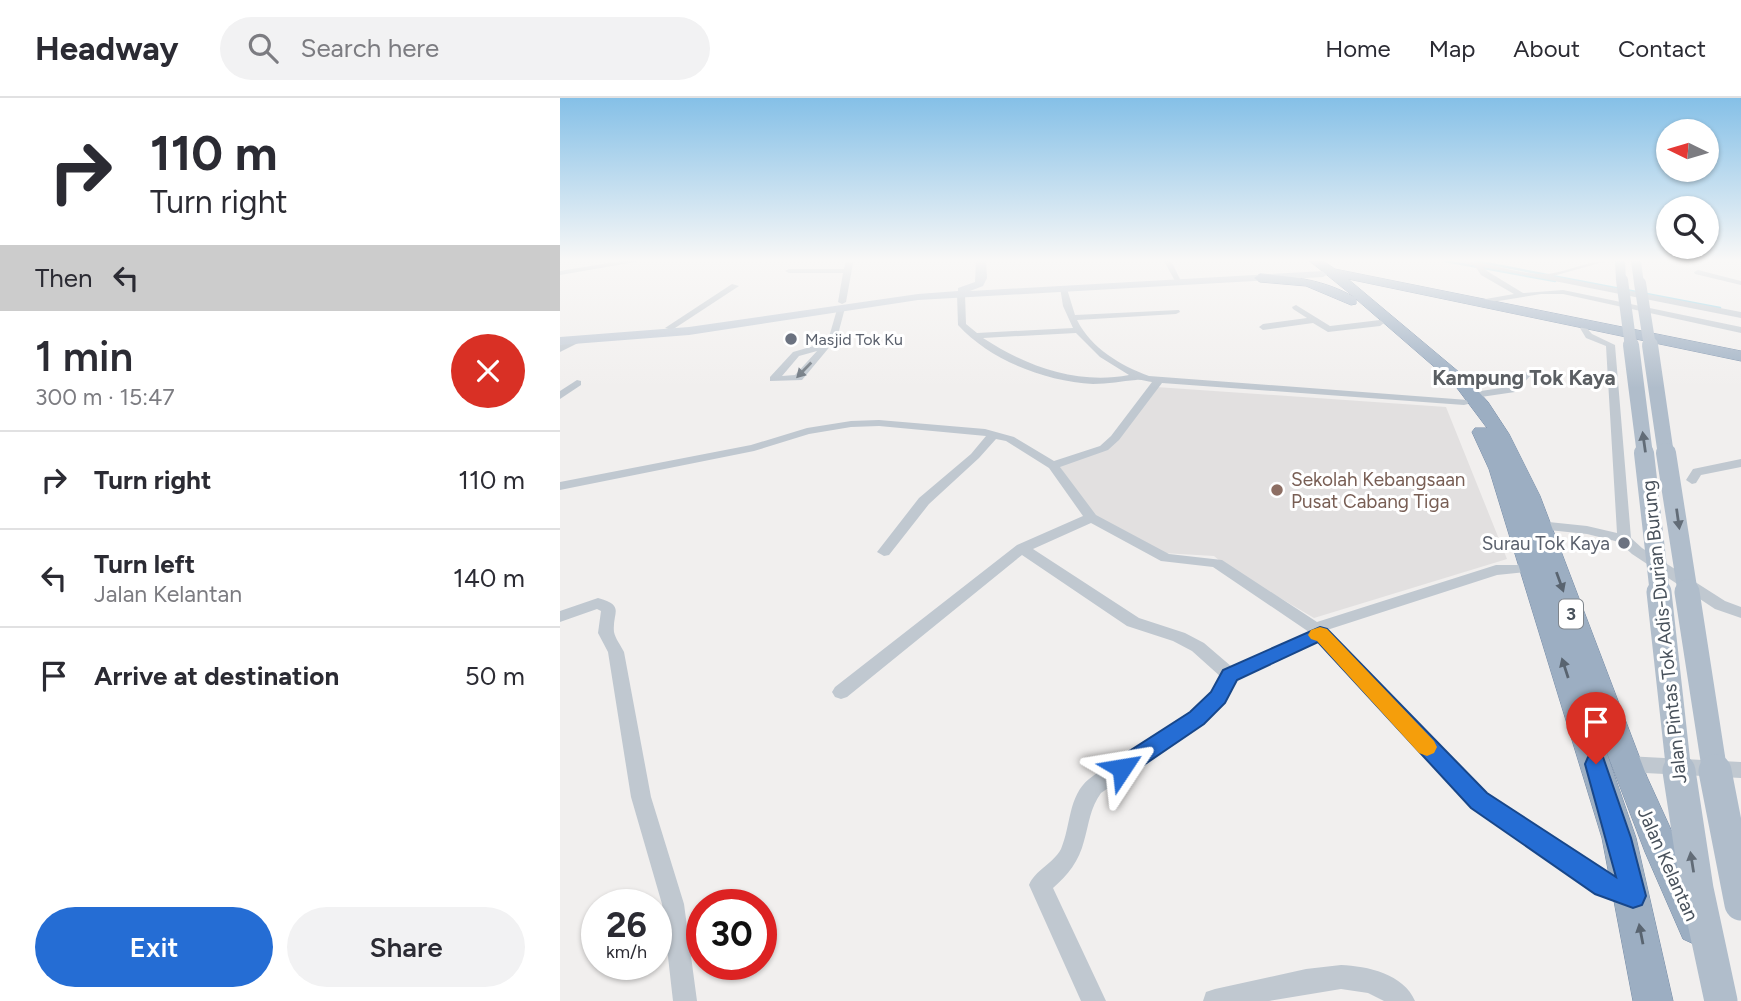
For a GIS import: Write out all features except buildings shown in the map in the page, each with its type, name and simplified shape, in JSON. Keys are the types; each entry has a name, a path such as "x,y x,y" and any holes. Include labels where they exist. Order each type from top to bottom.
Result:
{"highway":[{"path":"1354,303 1359,306"},
{"name":"Jalan Kelantan","path":"1356,303 1383,320"},
{"name":"Jalan Kelantan","path":"1363,303 1469,398 1512,457 1626,764 1667,866 1732,1001"},
{"path":"1375,303 1383,320"},
{"path":"1466,303 1741,361"},
{"path":"1488,303 1741,356"},
{"name":"Jalan Kelantan","path":"1469,398 1499,469 1619,838 1653,1001"}],"main road":[{"path":"560,335 666,328 859,303"},
{"name":"Jalan Pintas Tok Adis-Durian Burung","path":"1632,303 1678,778 1693,872 1721,1001"},
{"name":"Jalan Pintas Tok Adis-Durian Burung","path":"1634,303 1718,792 1741,904"},
{"path":"560,341 689,331 842,305"}],"street":[{"path":"666,328 703,303"},
{"path":"666,328 707,303"},
{"path":"961,303 962,325 1014,362 1031,369 1101,380 1125,380 1140,376"},
{"path":"1067,303 1071,318 1096,348 1140,376 1158,381 1469,398 1511,390 1526,375"},
{"path":"1617,303 1741,330"},
{"path":"1691,303 1741,313"},
{"path":"826,345 796,354 774,379 798,378 833,338 842,305"},
{"path":"1296,307 1328,329 1336,330 1383,320"},
{"path":"1071,318 1176,312"},
{"path":"1263,327 1314,320"},
{"path":"1584,328 1589,336 1610,345 1624,539"},
{"path":"974,336 1079,330"},
{"path":"560,349 577,340"},
{"path":"1053,465 1104,448 1158,381"},
{"path":"560,382 577,383 560,396"},
{"path":"560,486 674,466 754,448 807,431 851,424 879,423 994,434 1010,439 1053,465 1091,518 1158,555 1217,563 1318,630 1479,801 1604,885 1633,896"},
{"path":"884,552 924,501 975,456 994,434"},
{"path":"1692,480 1697,472 1741,463"},
{"path":"841,692 1022,548 1091,518"},
{"path":"1539,524 1587,530 1624,539 1637,551 1720,606 1741,613"},
{"path":"1022,548 1133,622 1179,637 1198,647 1230,675"},
{"path":"1094,1001 1040,885 1066,860 1073,842 1080,807 1094,787 1197,718 1218,697 1230,675 1318,630 1496,570 1532,568"},
{"path":"560,617 598,603 609,609 607,640 614,645 616,652 641,797 673,904 685,1001"},
{"path":"1626,764 1741,770"},
{"path":"1215,1001 1330,978 1353,977 1377,983 1403,1001"}],"shaded area":[{"name":"Sekolah Kebangsaan Pusat Cabang Tiga","path":"1156,387 1446,407 1507,559 1314,618 1226,566 1214,556 1163,553 1092,517 1058,464 1109,447"}],"waterway":[{"path":"1695,303 1720,308"}],"slow traffic":[{"path":"1317,635 1320,633 1427,747"}],"place":[{"name":"Masjid Tok Ku","path":"791,339"},
{"name":"Sekolah Kebangsaan Pusat Cabang Tiga","path":"1277,490"},
{"name":"Surau Tok Kaya","path":"1624,543"}],"district":[{"name":"Kampung Tok Kaya","path":"1524,377"}],"route":[{"path":"1122,768 1208,709 1230,675 1320,633 1479,801 1604,885 1633,896 1619,838 1596,764"}]}
